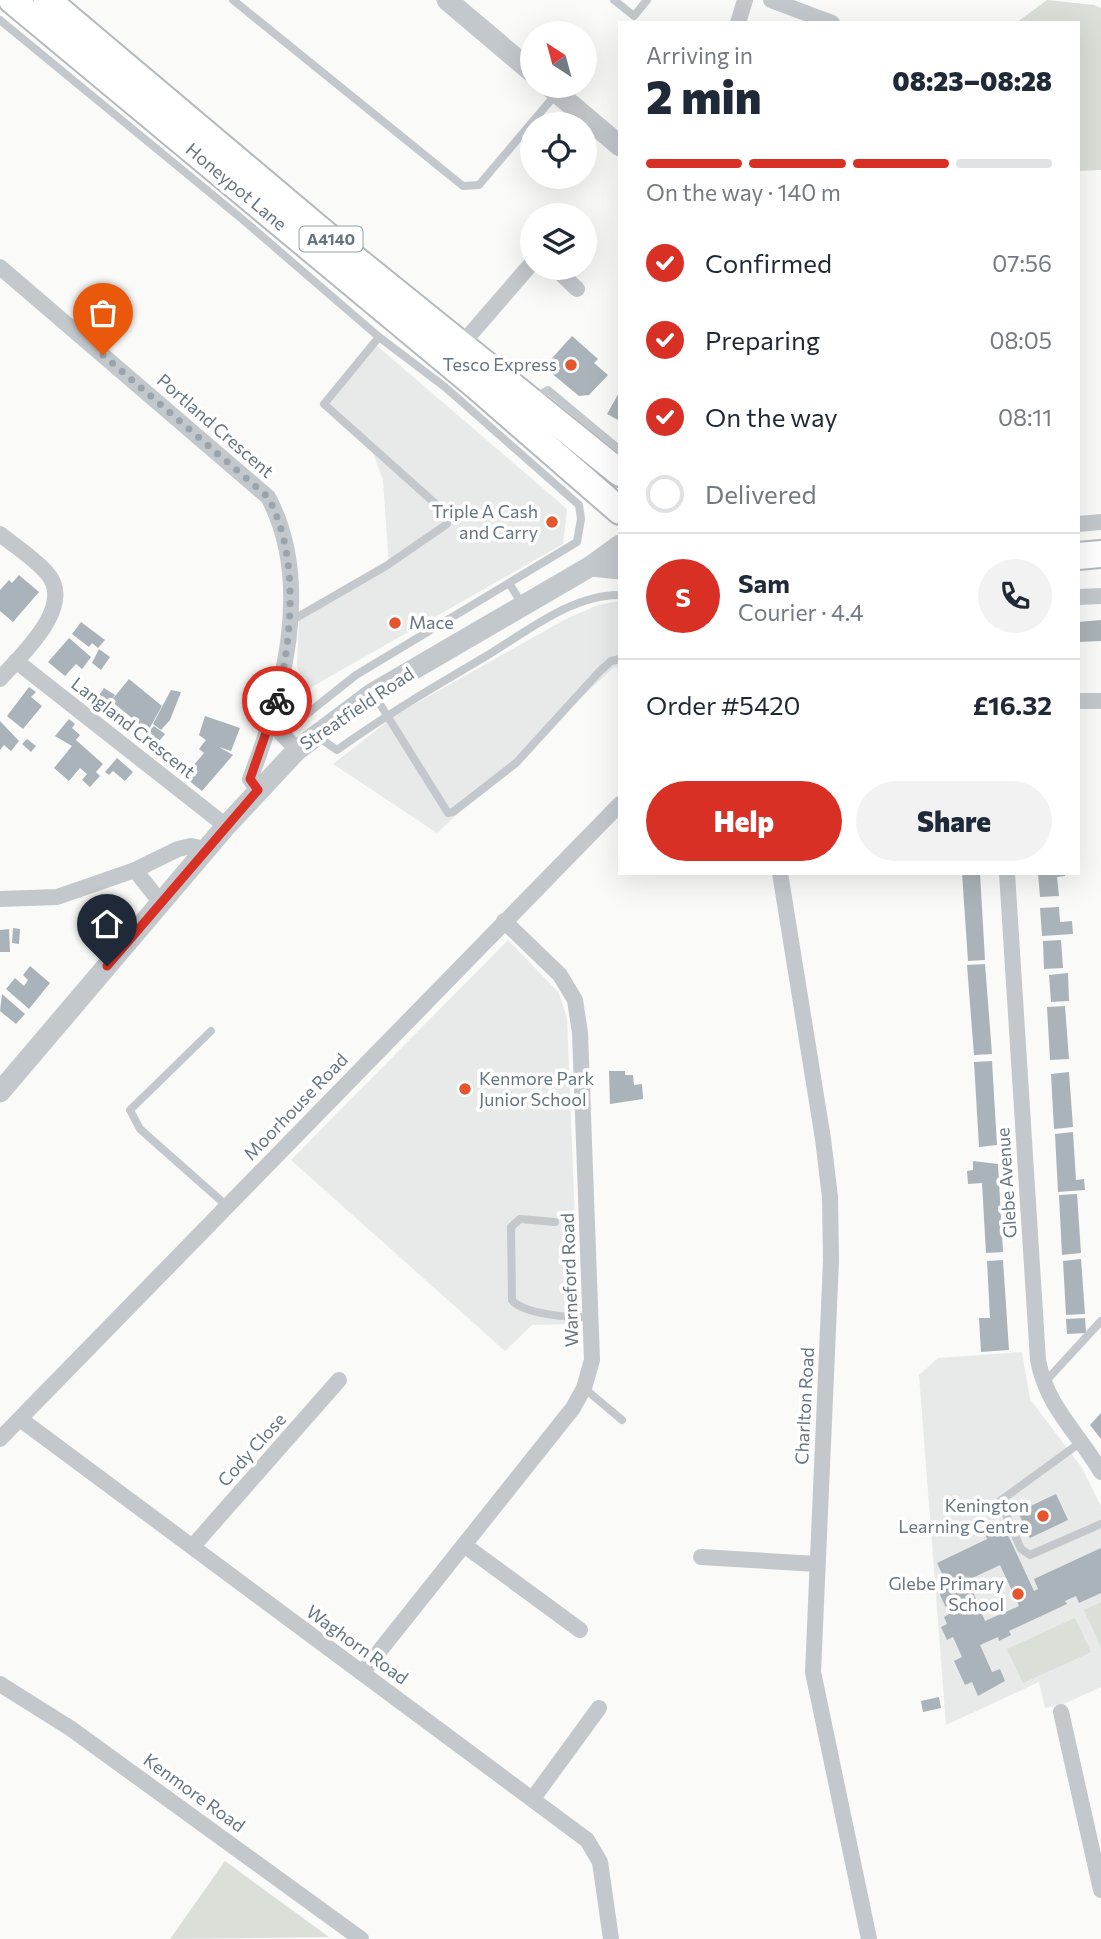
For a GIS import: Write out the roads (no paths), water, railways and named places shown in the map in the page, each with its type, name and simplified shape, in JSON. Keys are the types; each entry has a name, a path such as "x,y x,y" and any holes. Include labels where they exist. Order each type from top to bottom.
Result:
{"main road":[{"name":"Honeypot Lane","path":"12,0 328,265 461,345 618,471"},
{"name":"Honeypot Lane","path":"47,0 328,265 542,456 618,510"},
{"path":"1080,556 1101,555"}],"street":[{"path":"447,0 520,62"},
{"path":"739,21 745,0"},
{"path":"771,0 827,21"},
{"path":"564,98 618,144"},
{"name":"Portland Crescent","path":"0,267 268,497 281,521 289,575 289,622 277,728 250,779 258,790"},
{"path":"461,345 520,277"},
{"path":"568,280 577,289"},
{"path":"1080,524 1101,522"},
{"path":"0,534 48,574 57,592 52,615 0,679"},
{"name":"Streatfield Road","path":"0,1092 226,826 314,734 373,693 591,566 618,546"},
{"path":"591,566 618,569"},
{"path":"1080,597 1101,596"},
{"name":"Langland Crescent","path":"16,661 226,826"},
{"path":"1080,701 1101,703"},
{"path":"277,728 297,750"},
{"name":"Moorhouse Road","path":"0,1439 618,806"},
{"path":"0,899 57,897 135,870 178,849 191,846 206,849"},
{"path":"135,870 161,903"},
{"name":"Charlton Road","path":"780,875 830,1196 831,1261 813,1672 869,1939"},
{"name":"Glebe Avenue","path":"1007,875 1038,1360 1042,1385 1101,1472"},
{"name":"Warneford Road","path":"362,1673 573,1408 584,1388 592,1360 580,1033 575,1000 560,975 503,922"},
{"name":"Cody Close","path":"193,1546 339,1380"},
{"name":"Waghorn Road","path":"20,1419 534,1797 587,1840 600,1862 611,1939"},
{"path":"464,1545 580,1630"},
{"path":"701,1557 817,1564"},
{"name":"Kenmore Road","path":"0,1684 70,1728 361,1939"},
{"path":"534,1797 599,1709"},
{"path":"1061,1712 1101,1890"}],"lane":[{"path":"233,0 463,186 479,185 546,98"},
{"path":"614,0 634,16 647,0"},
{"path":"0,20 328,265 379,337 542,456 579,505 581,519 576,542 356,675 277,728"},
{"path":"289,622 386,566 447,524 447,514 324,404 379,337"},
{"path":"530,401 548,390 618,448"},
{"path":"509,583 541,624"},
{"path":"314,734 337,750 387,715 541,624 592,599 618,596"},
{"path":"373,693 447,813 453,812 516,763 599,672 611,661 618,659"},
{"path":"211,1031 130,1110 140,1129 227,1206"},
{"path":"555,1222 520,1219 511,1227 512,1300 516,1305 536,1310 577,1318 591,1316"},
{"path":"1042,1385 1101,1321"},
{"path":"584,1388 622,1420"},
{"path":"1081,1442 1000,1501 1021,1549 1030,1555 1101,1524"}],"place":[{"name":"Tesco Express","path":"571,365"},
{"name":"Triple A Cash and Carry","path":"552,522"},
{"name":"Mace","path":"395,623"},
{"name":"Kenmore Park Junior School","path":"465,1089"},
{"name":"Kenington Learning Centre","path":"1043,1516"},
{"name":"Glebe Primary School","path":"1018,1594"}]}
